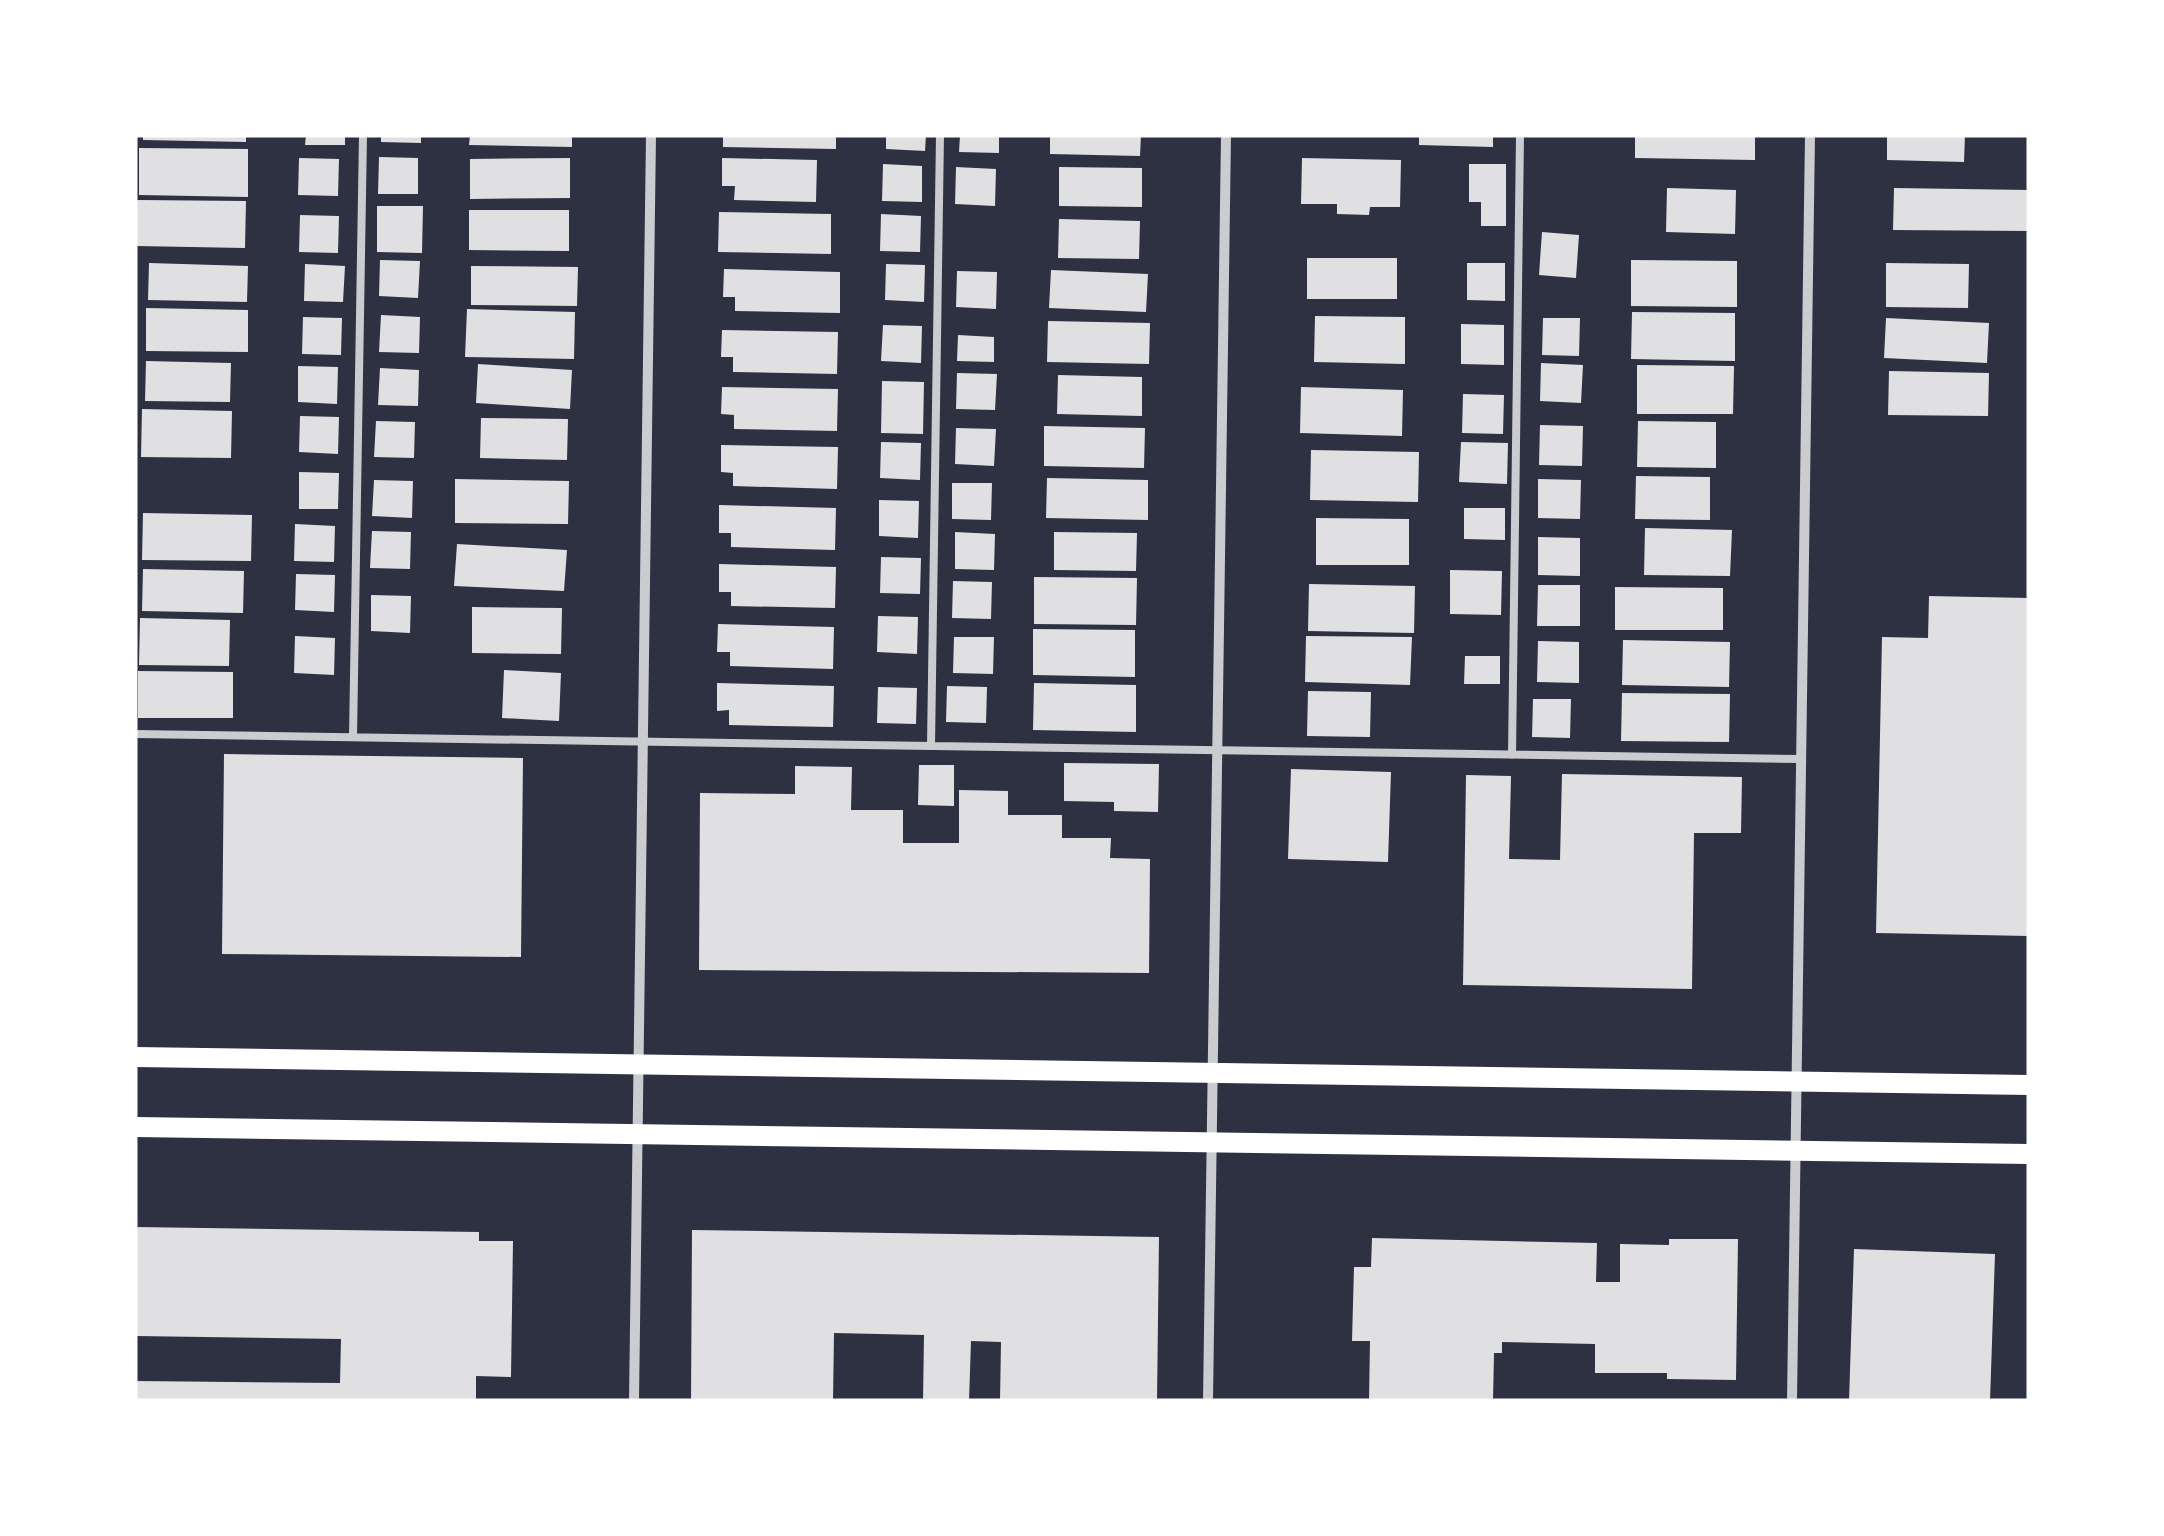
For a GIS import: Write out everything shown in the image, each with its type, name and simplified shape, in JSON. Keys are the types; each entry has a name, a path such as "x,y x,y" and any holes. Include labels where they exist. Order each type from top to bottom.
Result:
{"main road":[{"path":"135,1057 2029,1085"},
{"path":"135,1128 2029,1154"}],"street":[{"path":"634,1401 651,135"},
{"path":"1208,1401 1226,135"},
{"path":"1792,1401 1810,135"}],"lane":[{"path":"353,737 363,135"},
{"path":"931,746 940,135"},
{"path":"1512,755 1520,135"},
{"path":"135,734 1801,759"}],"building":[{"path":"143,135 246,135 246,142 143,140"},
{"path":"306,135 345,135 345,145 305,145"},
{"path":"381,135 421,135 421,143 381,142"},
{"path":"470,135 572,135 572,147 469,145"},
{"path":"723,135 836,135 836,149 723,147"},
{"path":"886,135 926,135 925,151 886,149"},
{"path":"960,135 999,135 999,153 959,152"},
{"path":"1050,135 1141,135 1140,156 1050,154"},
{"path":"1419,135 1493,135 1493,147 1419,145"},
{"path":"1635,135 1755,135 1755,160 1635,158"},
{"path":"1887,135 1965,135 1964,162 1887,160"},
{"path":"139,148 248,149 248,197 139,195"},
{"path":"379,157 418,158 418,194 378,194"},
{"path":"299,158 339,159 338,196 298,195"},
{"path":"570,158 570,198 470,199 470,159"},
{"path":"722,158 817,160 816,202 734,200 735,186 722,186"},
{"path":"1302,158 1401,160 1400,207 1370,207 1369,215 1337,214 1337,204 1301,204"},
{"path":"883,164 922,166 922,202 882,201"},
{"path":"1469,164 1506,164 1506,226 1481,226 1481,202 1469,202"},
{"path":"956,167 996,169 995,206 955,204"},
{"path":"1059,167 1142,168 1142,207 1059,206"},
{"path":"1667,188 1736,190 1735,234 1666,232"},
{"path":"1894,188 2029,190 2029,231 1893,230"},
{"path":"137,200 246,201 245,248 136,246"},
{"path":"377,206 423,206 422,253 377,252"},
{"path":"469,210 569,210 569,251 469,250"},
{"path":"719,212 831,214 831,254 718,252"},
{"path":"881,214 921,216 920,252 880,251"},
{"path":"300,215 339,216 338,253 299,252"},
{"path":"1059,219 1140,221 1139,259 1058,258"},
{"path":"1542,232 1579,235 1576,278 1539,275"},
{"path":"1307,258 1397,258 1397,299 1307,299"},
{"path":"380,260 420,261 418,298 379,296"},
{"path":"1631,260 1737,261 1737,307 1631,306"},
{"path":"149,263 248,266 247,302 148,300"},
{"path":"1467,263 1505,263 1505,301 1467,300"},
{"path":"1886,263 1969,264 1968,308 1886,307"},
{"path":"305,264 345,266 343,302 304,301"},
{"path":"886,264 925,265 924,302 885,300"},
{"path":"471,266 578,267 577,306 471,305"},
{"path":"724,269 840,272 840,313 735,311 735,297 723,297"},
{"path":"1051,270 1148,274 1146,312 1049,308"},
{"path":"957,271 997,272 996,309 956,307"},
{"path":"146,308 248,310 248,352 146,351"},
{"path":"467,309 575,312 574,359 465,357"},
{"path":"1632,312 1735,313 1735,361 1631,359"},
{"path":"381,315 420,317 419,353 379,352"},
{"path":"1315,316 1405,317 1405,364 1314,362"},
{"path":"303,317 342,318 341,355 302,354"},
{"path":"1543,318 1580,318 1579,356 1542,355"},
{"path":"1886,318 1989,323 1987,363 1884,358"},
{"path":"1048,321 1150,323 1149,364 1047,362"},
{"path":"1461,324 1504,325 1504,365 1461,364"},
{"path":"883,325 922,326 921,363 881,361"},
{"path":"722,330 838,332 837,374 733,372 733,357 721,357"},
{"path":"958,335 994,337 994,362 957,361"},
{"path":"146,361 231,363 230,402 145,401"},
{"path":"1541,363 1583,365 1581,403 1540,401"},
{"path":"478,364 572,370 570,409 476,403"},
{"path":"1637,365 1734,366 1733,414 1637,414"},
{"path":"298,366 338,367 337,404 298,402"},
{"path":"380,368 419,370 418,406 378,405"},
{"path":"1889,371 1989,373 1988,416 1888,415"},
{"path":"957,373 997,374 995,410 956,409"},
{"path":"1058,375 1142,377 1142,416 1057,414"},
{"path":"882,381 924,382 923,434 881,433"},
{"path":"722,387 838,389 837,431 734,429 734,415 721,414"},
{"path":"1301,387 1403,390 1402,436 1300,433"},
{"path":"1463,394 1504,395 1503,434 1462,433"},
{"path":"142,409 232,411 231,458 141,457"},
{"path":"300,416 339,417 338,454 299,452"},
{"path":"481,418 568,419 567,460 480,458"},
{"path":"376,421 415,422 414,458 374,457"},
{"path":"1638,421 1716,422 1716,468 1637,467"},
{"path":"1540,425 1583,426 1582,466 1539,465"},
{"path":"1044,426 1145,428 1144,468 1044,466"},
{"path":"956,428 996,429 994,466 955,464"},
{"path":"881,442 921,443 920,480 880,478"},
{"path":"1461,442 1508,443 1507,484 1459,482"},
{"path":"721,445 838,447 837,489 733,486 733,473 721,472"},
{"path":"1311,450 1419,452 1418,502 1310,500"},
{"path":"299,472 339,473 338,509 299,509"},
{"path":"1636,476 1710,477 1710,520 1635,519"},
{"path":"1047,478 1148,480 1148,520 1046,518"},
{"path":"455,479 569,481 568,524 455,523"},
{"path":"1538,479 1581,480 1580,519 1538,518"},
{"path":"374,480 413,481 412,518 372,516"},
{"path":"952,483 992,483 991,520 952,519"},
{"path":"879,500 919,501 918,538 879,536"},
{"path":"719,505 836,508 835,550 731,547 731,533 719,533"},
{"path":"1464,508 1505,508 1505,540 1464,539"},
{"path":"143,513 252,515 251,561 142,560"},
{"path":"1316,518 1409,519 1409,565 1316,565"},
{"path":"295,524 335,526 334,562 294,561"},
{"path":"1645,528 1732,530 1730,576 1644,575"},
{"path":"372,531 411,532 410,569 370,568"},
{"path":"955,532 995,534 994,570 955,569"},
{"path":"1054,532 1137,533 1136,571 1054,570"},
{"path":"1538,537 1580,538 1580,576 1538,575"},
{"path":"457,544 567,550 564,591 454,586"},
{"path":"881,557 921,558 920,594 880,593"},
{"path":"719,564 836,567 835,608 731,606 731,592 719,592"},
{"path":"143,569 244,571 243,613 142,611"},
{"path":"1450,570 1502,571 1501,615 1450,614"},
{"path":"296,574 335,575 334,612 295,610"},
{"path":"1034,577 1137,578 1136,625 1034,624"},
{"path":"953,581 992,582 991,619 952,618"},
{"path":"1309,584 1415,586 1414,633 1308,631"},
{"path":"1538,585 1580,585 1580,626 1537,626"},
{"path":"1615,587 1723,588 1723,630 1615,630"},
{"path":"371,595 411,596 410,633 371,631"},
{"path":"1929,596 2029,598 2029,936 1876,933 1882,637 1928,638"},
{"path":"472,607 562,608 561,654 472,653"},
{"path":"878,616 918,617 917,654 877,652"},
{"path":"140,618 230,620 229,666 139,665"},
{"path":"718,624 834,627 833,669 730,666 730,652 717,652"},
{"path":"1033,629 1135,630 1135,677 1033,675"},
{"path":"295,636 335,638 334,675 294,673"},
{"path":"1306,636 1412,637 1410,685 1305,682"},
{"path":"954,637 994,637 993,674 953,673"},
{"path":"1623,640 1730,642 1729,687 1622,685"},
{"path":"1538,641 1579,642 1579,683 1537,682"},
{"path":"1465,656 1500,656 1500,684 1464,684"},
{"path":"504,670 561,673 559,721 502,718"},
{"path":"138,671 233,672 233,718 138,718"},
{"path":"717,683 834,686 833,727 729,725 729,710 717,711"},
{"path":"1034,683 1136,685 1136,732 1033,730"},
{"path":"947,686 987,687 986,723 946,722"},
{"path":"878,687 917,688 916,724 877,723"},
{"path":"1308,691 1371,692 1370,737 1307,736"},
{"path":"1622,693 1730,694 1729,742 1621,741"},
{"path":"1533,699 1571,699 1570,738 1532,737"},
{"path":"224,754 523,758 521,957 222,954"},
{"path":"1064,763 1159,764 1158,812 1114,811 1114,802 1064,801"},
{"path":"919,765 954,765 954,806 918,805"},
{"path":"795,766 852,767 851,810 903,810 903,843 959,843 959,790 1008,791 1008,815 1062,815 1062,838 1111,838 1110,858 1150,859 1149,973 699,970 700,793 795,794"},
{"path":"1291,769 1391,772 1388,862 1288,859"},
{"path":"1562,774 1742,777 1741,833 1694,833 1692,989 1463,985 1466,775 1511,776 1509,859 1560,860"},
{"path":"135,1227 479,1232 479,1241 513,1241 511,1377 476,1376 476,1401 135,1401 135,1381 340,1383 341,1339 135,1336"},
{"path":"692,1230 1159,1237 1157,1401 1000,1401 1001,1342 971,1341 969,1401 923,1401 924,1335 834,1333 833,1401 691,1401"},
{"path":"1372,1238 1597,1243 1596,1282 1620,1282 1620,1244 1669,1245 1669,1239 1738,1239 1736,1380 1667,1379 1667,1373 1595,1373 1595,1344 1502,1342 1502,1353 1494,1353 1493,1401 1369,1401 1370,1341 1352,1341 1354,1267 1371,1267"},
{"path":"1854,1249 1995,1254 1990,1401 1849,1401"}]}
